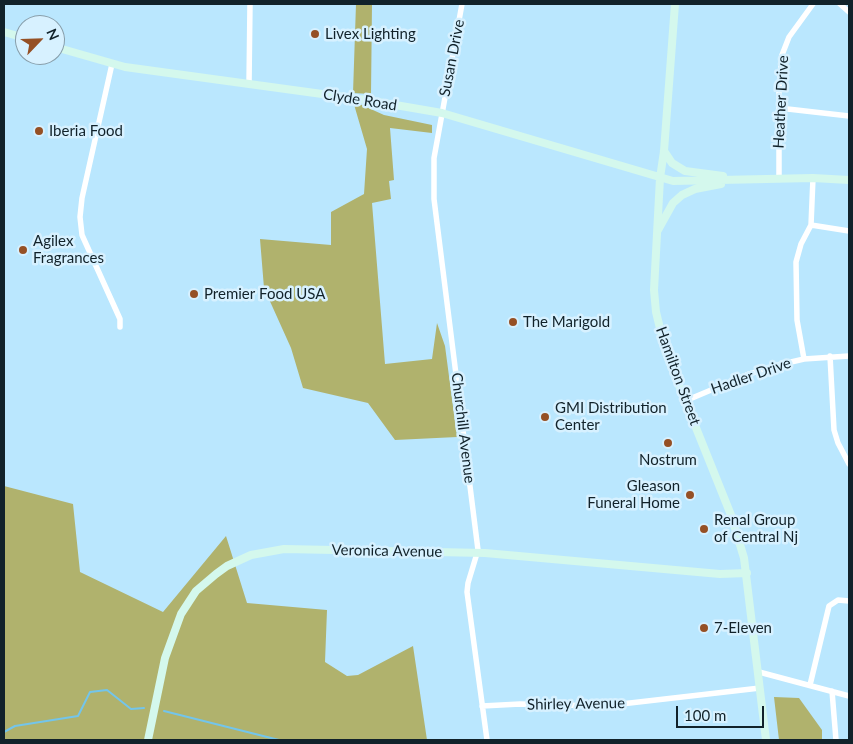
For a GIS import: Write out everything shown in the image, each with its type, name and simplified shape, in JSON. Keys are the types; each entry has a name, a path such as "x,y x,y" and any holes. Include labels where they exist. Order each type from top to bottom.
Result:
{"street":[{"path":"249,84 250,4"},
{"name":"Susan Drive","path":"442,113 462,4"},
{"name":"Hamilton Street","path":"674,4 664,151 660,178 654,290 656,312 666,352 731,515 747,573 766,740"},
{"name":"Heather Drive","path":"779,179 779,108 782,55 785,44 813,4"},
{"path":"840,4 849,12"},
{"name":"Clyde Road","path":"65,50 112,64 366,100 442,113 660,178 687,182 747,179"},
{"path":"112,64 82,198 80,218 82,235 120,319 120,328"},
{"path":"779,108 849,116"},
{"name":"Churchill Avenue","path":"442,113 433,164 434,199 478,553 468,583 468,592 487,740"},
{"path":"664,151 672,163 685,171 747,179 813,178 849,180"},
{"path":"804,359 797,320 796,262 801,244 811,224 813,178"},
{"path":"657,232 672,205 682,195 695,189 747,179"},
{"path":"811,224 849,231"},
{"path":"830,356 834,430 838,443 849,464"},
{"name":"Hadler Drive","path":"685,401 749,374 804,359 849,356"},
{"name":"Veronica Avenue","path":"148,740 165,658 181,614 196,592 227,566 251,555 284,549 478,553 720,574 747,573"},
{"path":"810,685 829,606 838,600 849,601"},
{"path":"759,672 849,696"},
{"name":"Shirley Avenue","path":"482,706 520,704 604,706 760,688"},
{"path":"832,691 836,740"}],"green space":[{"path":"356,4 372,4 371,94 353,93"},
{"path":"353,101 384,115 432,125 432,133 390,128 394,180 389,181 391,199 372,203 385,364 432,359 437,323 445,346 457,437 395,440 368,403 303,388 291,348 264,288 260,239 331,245 331,212 364,194 367,149"},
{"path":"4,486 73,504 80,572 163,612 226,536 247,603 327,610 325,662 347,676 358,675 413,646 427,740 4,740"},
{"path":"774,697 799,698 822,730 822,740 779,740"}],"waterway":[{"path":"4,732 15,726 78,716 90,692 107,690 131,709 144,708"},
{"path":"164,711 279,740"}],"place":[{"name":"Livex Lighting","path":"315,34"},
{"name":"Iberia Food","path":"39,131"},
{"name":"Agilex Fragrances","path":"23,250"},
{"name":"Premier Food USA","path":"194,294"},
{"name":"The Marigold","path":"513,322"},
{"name":"GMI Distribution Center","path":"545,417"},
{"name":"Nostrum","path":"668,443"},
{"name":"Gleason Funeral Home","path":"690,495"},
{"name":"Renal Group of Central Nj","path":"704,529"},
{"name":"7-Eleven","path":"704,628"}]}
